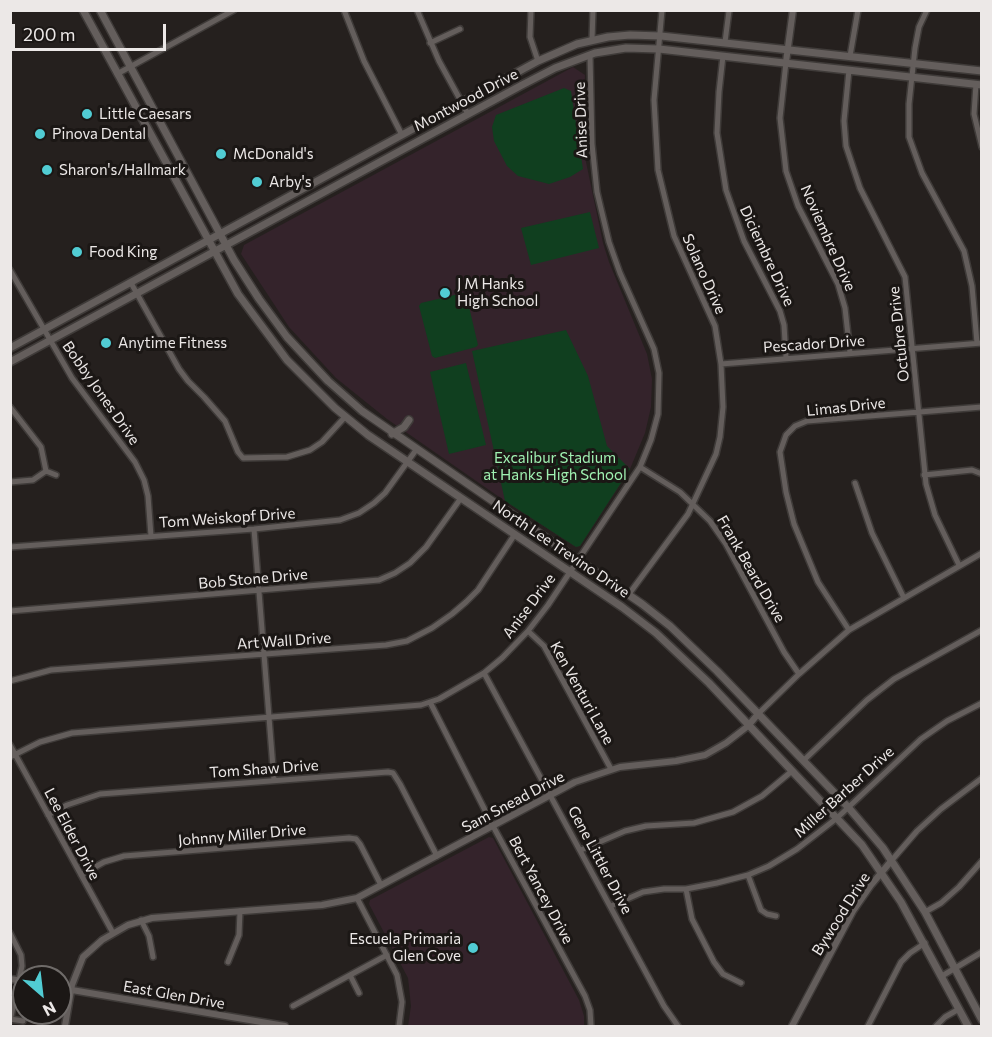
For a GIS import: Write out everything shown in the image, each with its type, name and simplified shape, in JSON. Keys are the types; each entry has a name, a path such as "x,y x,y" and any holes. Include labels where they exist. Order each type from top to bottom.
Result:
{"main road":[{"name":"North Lee Trevino Drive","path":"83,10 214,252 238,294 264,331 312,386 345,417 622,607 707,681 862,844 882,872 924,943 968,1026"},
{"name":"North Lee Trevino Drive","path":"100,10 226,246 272,318 322,375 362,411 392,434 578,558 670,626 848,807 892,860 925,912 981,1020"},
{"name":"Montwood Drive","path":"10,348 538,61 591,40 630,35 661,36 981,71"},
{"name":"Montwood Drive","path":"10,362 468,114 555,68 590,55 626,48 659,49 979,84"},
{"path":"158,150 171,142"},
{"path":"339,169 345,180"},
{"path":"312,386 322,375"},
{"path":"392,434 404,427 409,420"},
{"path":"661,639 670,626"}],"street":[{"path":"117,74 234,10"},
{"path":"344,10 368,70 402,135"},
{"path":"417,10 430,43 468,114"},
{"path":"531,10 530,37 538,61"},
{"path":"591,40 593,10"},
{"name":"Solano Drive","path":"629,594 676,532 693,503 716,454 723,407 721,364 715,326 674,236 661,190 655,152 655,83 662,10"},
{"path":"786,62 793,10"},
{"path":"850,56 858,10"},
{"path":"927,10 919,27 913,64 908,120 911,147 964,252 972,286 979,343"},
{"path":"725,42 729,11"},
{"path":"430,43 460,29"},
{"name":"Anise Drive","path":"13,756 40,742 72,733 403,707 430,702 484,673 528,631 548,605 640,467 658,414 659,373 649,335 620,273 609,242 601,208 592,144 590,55"},
{"name":"Diciembre Drive","path":"723,56 718,92 717,133 724,180 730,207 744,241 780,311 784,325 786,358"},
{"name":"Noviembre Drive","path":"786,62 780,118 786,171 798,206 838,284 845,308 850,353"},
{"name":"Octubre Drive","path":"849,70 844,121 846,146 860,188 905,277 924,475 935,515 959,565"},
{"path":"979,84 974,114 981,147"},
{"name":"Bobby Jones Drive","path":"10,270 72,378 139,470 148,496 151,536"},
{"path":"131,283 179,369 225,421 238,452 243,458 287,457 310,450 322,442 345,417"},
{"name":"Pescador Drive","path":"721,364 979,343"},
{"name":"Limas Drive","path":"849,630 818,582 800,542 786,492 781,446 791,430 804,422 981,407"},
{"path":"11,409 41,447 46,471"},
{"name":"Tom Weiskopf Drive","path":"10,547 331,521 359,513 374,503 416,450"},
{"name":"Frank Beard Drive","path":"640,467 680,492 718,531 784,652 799,674"},
{"path":"924,475 972,470 981,474"},
{"path":"46,471 56,475"},
{"path":"10,482 33,480 46,471"},
{"path":"855,483 876,542 904,598"},
{"name":"Bob Stone Drive","path":"10,612 370,582 390,576 410,563 426,547 461,498"},
{"path":"254,528 274,780"},
{"name":"Art Wall Drive","path":"10,681 51,670 386,645 407,641 419,636 452,614 477,590 515,534"},
{"name":"Sam Snead Drive","path":"72,987 78,967 91,949 113,933 141,920 164,916 322,905 357,898 575,782 611,769 676,761 705,754 726,744 849,630 981,553"},
{"path":"803,761 867,700 894,679 981,630"},
{"name":"Ken Venturi Lane","path":"528,631 544,646 611,769"},
{"name":"Gene Littler Drive","path":"484,673 664,1006 678,1026"},
{"name":"Bert Yancey Drive","path":"430,702 493,826 585,996 590,1010 591,1026"},
{"name":"Miller Barber Drive","path":"611,906 643,892 686,889 748,875 798,849 837,818 921,739 947,721 981,703"},
{"name":"Lee Elder Drive","path":"10,745 13,756 113,933"},
{"path":"581,850 625,831 646,826 694,823 733,812 762,796 792,771"},
{"name":"Tom Shaw Drive","path":"48,815 66,805 100,794 388,772 393,773 437,856"},
{"name":"Bywood Drive","path":"792,1026 853,911 882,872 917,831 981,778"},
{"name":"Johnny Miller Drive","path":"81,875 104,862 124,856 349,838 356,839 360,844 381,885"},
{"path":"925,912 941,903 959,887 981,861"},
{"path":"748,875 761,910 776,916"},
{"path":"686,889 692,919 714,962 723,974 741,983"},
{"path":"357,898 398,975 402,991 399,1026"},
{"path":"228,962 239,935 240,911"},
{"path":"141,920 153,957"},
{"path":"10,933 21,955 21,965"},
{"path":"868,1026 901,962 924,943"},
{"path":"942,976 981,952"},
{"path":"293,1006 387,955"},
{"path":"350,975 359,993"},
{"name":"East Glen Drive","path":"72,990 285,1026"},
{"path":"936,1026 945,1017 959,1009"}],"shaded area":[{"name":"J M Hanks High School","path":"573,67 585,75 582,143 603,243 647,354 652,379 651,407 645,433 630,469 580,546 576,547 387,419 336,378 289,327 241,254 244,245"},
{"name":"Escuela Primaria Glen Cove","path":"489,837 493,838 579,1000 584,1016 584,1026 408,1026 411,1006 408,978 369,904 370,900"}],"green space":[{"path":"564,88 571,91 583,169 570,177 549,184 518,176 507,166 494,141 492,127 496,115"},
{"path":"590,212 599,248 531,265 521,228"},
{"path":"466,294 478,345 435,358 432,356 419,306 421,303"},
{"name":"Excalibur Stadium at Hanks High School","path":"566,330 588,376 607,446 630,469 580,546 576,547 505,501 472,351"},
{"path":"466,363 486,445 449,454 430,372"}],"place":[{"name":"Little Caesars","path":"87,114"},
{"name":"Pinova Dental","path":"40,134"},
{"name":"McDonald's","path":"221,154"},
{"name":"Sharon's/Hallmark","path":"47,170"},
{"name":"Arby's","path":"257,182"},
{"name":"Food King","path":"77,252"},
{"name":"J M Hanks High School","path":"445,293"},
{"name":"Anytime Fitness","path":"106,343"},
{"name":"Escuela Primaria Glen Cove","path":"473,948"}]}
